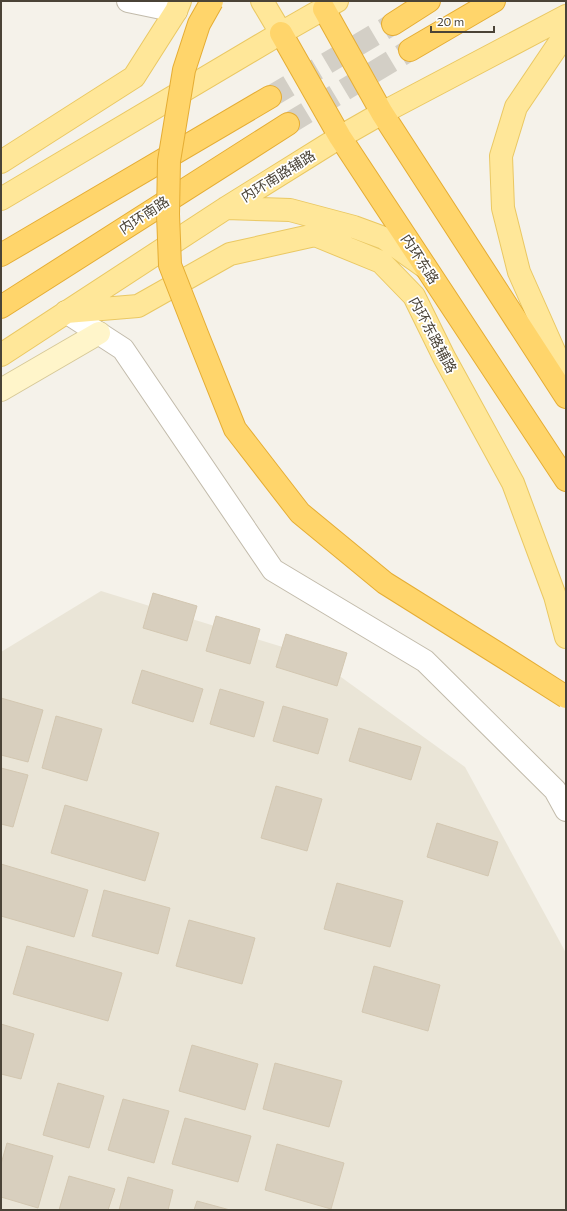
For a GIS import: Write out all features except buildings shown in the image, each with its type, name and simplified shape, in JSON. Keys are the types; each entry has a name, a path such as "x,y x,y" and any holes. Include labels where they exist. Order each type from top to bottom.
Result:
{"highway":[{"path":"212,1 199,24 184,70 169,161 168,214 170,265 235,429 300,513 385,583 566,697"},
{"path":"393,24 428,1"},
{"path":"410,50 494,1"},
{"path":"327,4 382,113 566,398"},
{"name":"内环东路","path":"281,33 340,137 566,480"},
{"path":"1,255 270,97"},
{"name":"内环南路","path":"1,307 288,124"}],"main road":[{"path":"262,1 281,33"},
{"path":"1,199 281,33 327,4"},
{"path":"1,162 134,77 178,6"},
{"name":"内环南路辅路","path":"1,355 226,208 340,137 382,113 566,16"},
{"path":"566,32 516,107 501,156 503,208 520,272 566,378"},
{"path":"226,208 290,210 354,227 384,238 425,267"},
{"name":"内环东路辅路","path":"66,312 138,306 230,254 315,235 381,262 414,296 444,357 513,483 554,596 566,637"},
{"path":"1,390 99,333"}],"street":[{"path":"128,1 178,6"},
{"path":"66,312 123,349 274,570 425,661 555,790 566,810"}],"shaded area":[{"path":"101,591 312,656 465,767 566,953 566,1210 1,1210 1,652"}],"tunnel":[{"path":"270,97 393,24"},
{"path":"288,124 410,50"}]}
